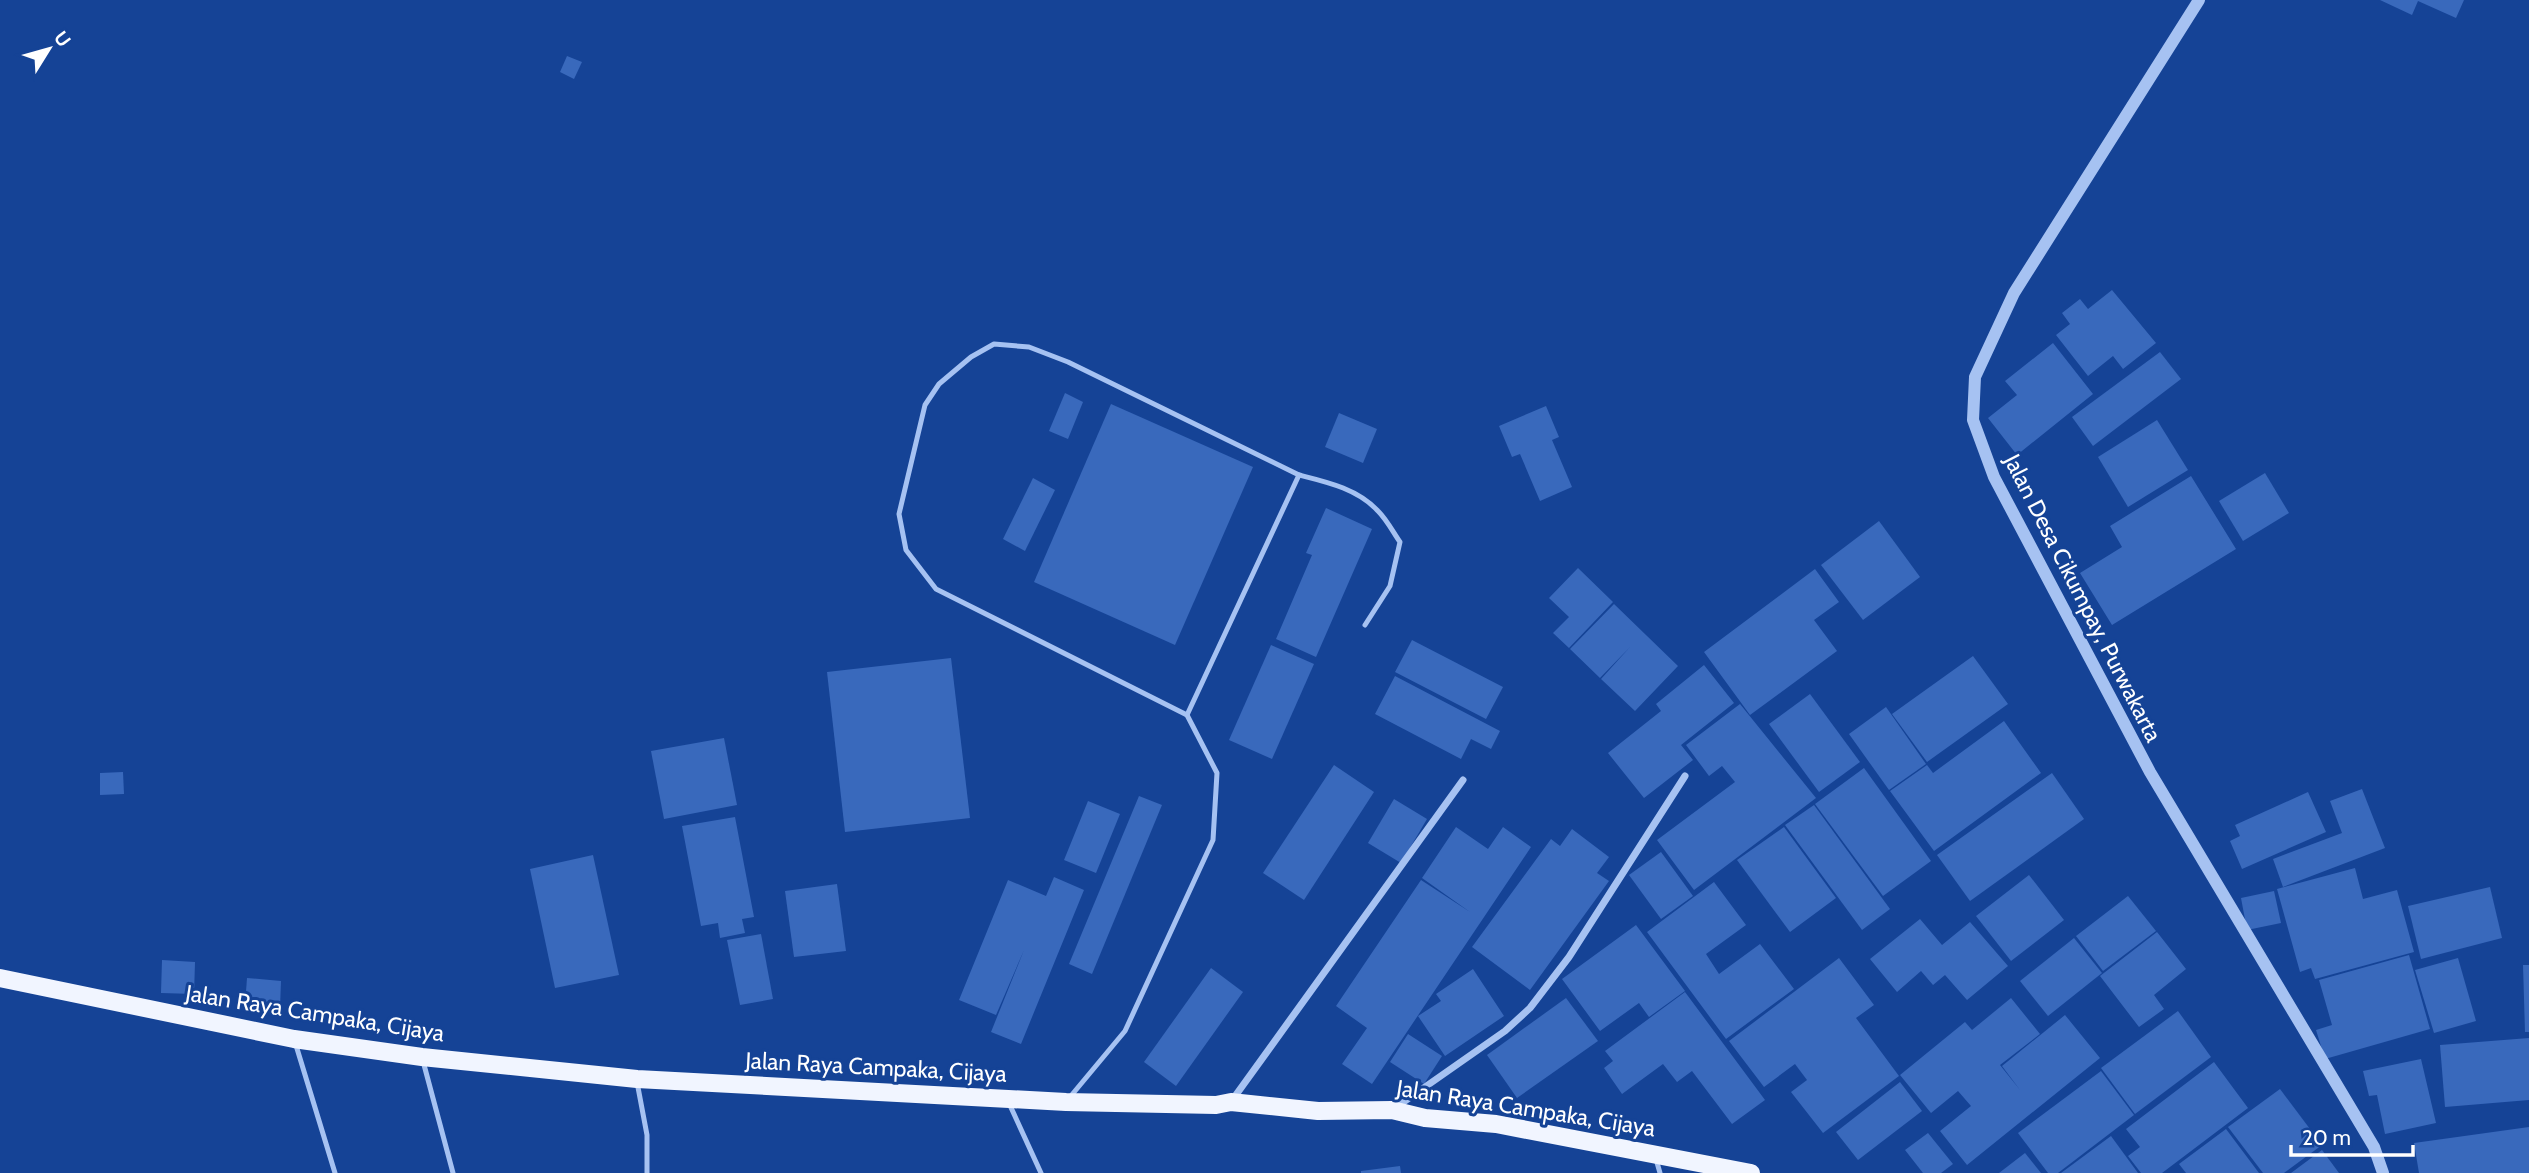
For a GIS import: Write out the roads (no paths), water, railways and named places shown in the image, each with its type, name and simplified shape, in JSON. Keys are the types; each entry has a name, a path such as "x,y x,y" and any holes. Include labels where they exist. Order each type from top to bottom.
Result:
{"main road":[{"name":"Jalan Raya Campaka, Cijaya","path":"0,978 294,1039 422,1057 637,1079 1066,1102 1216,1105 1231,1102 1318,1111 1392,1110 1425,1118 1496,1124 1751,1173"}],"street":[{"name":"Jalan Desa Cikumpay, Purwakarta","path":"2199,0 2014,293 1975,377 1973,420 1994,477 2150,772 2374,1147 2383,1173"},
{"path":"1392,1110 1504,1031 1530,1008 1569,957 1685,776"},
{"path":"1231,1102 1463,780"}],"lane":[{"path":"1066,1102 1125,1031 1213,840 1217,773 1187,715 936,589 906,550 899,514 925,405 939,384 971,357 994,344 1029,347 1068,362 1299,475 1333,483 1378,510 1400,542 1390,586 1365,625"},
{"path":"1187,715 1299,475"},
{"path":"294,1039 335,1173"},
{"path":"422,1057 453,1173"},
{"path":"637,1079 647,1135 647,1173"},
{"path":"1007,1099 1041,1173"},
{"path":"1654,1153 1660,1173"}]}
